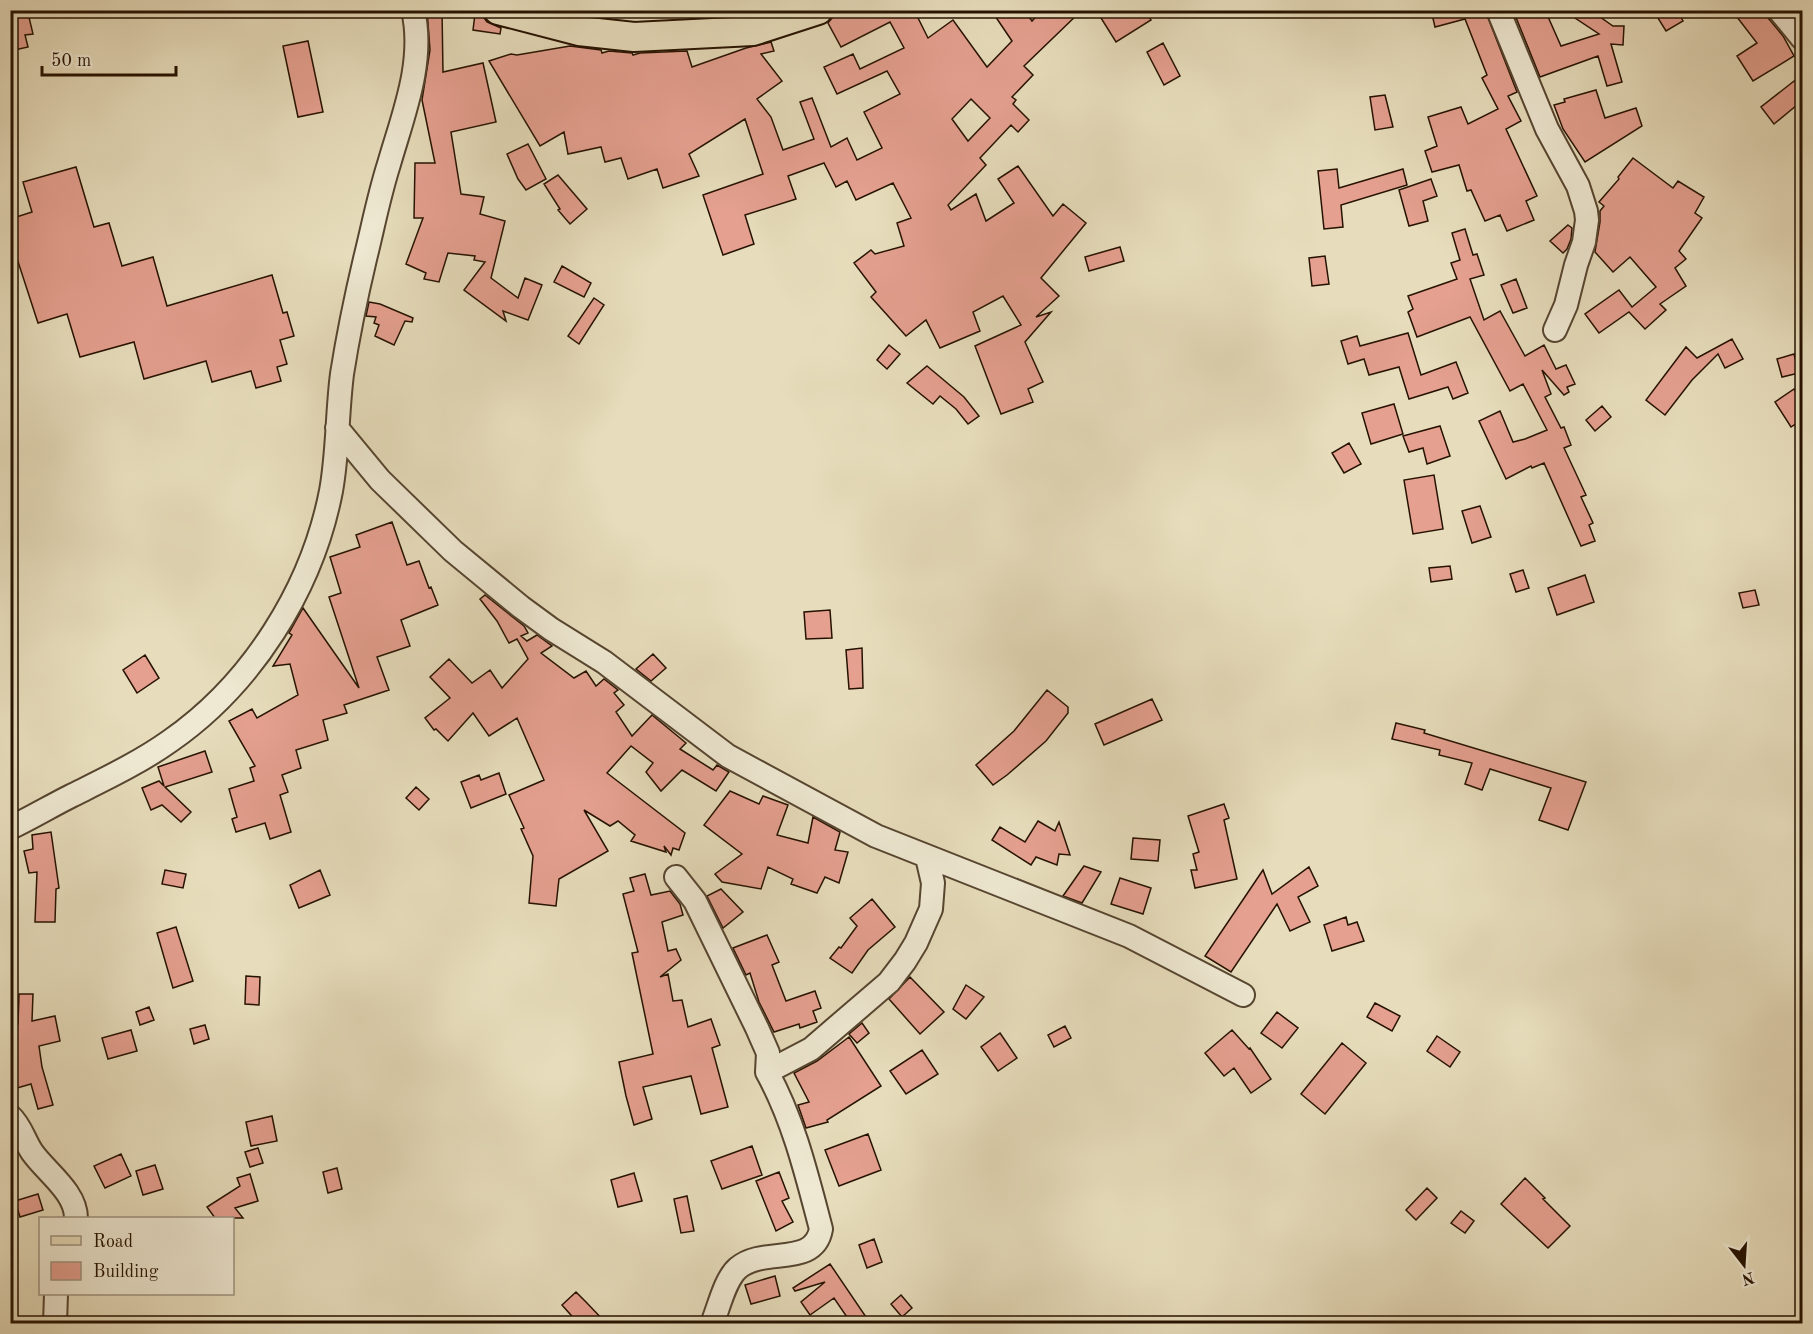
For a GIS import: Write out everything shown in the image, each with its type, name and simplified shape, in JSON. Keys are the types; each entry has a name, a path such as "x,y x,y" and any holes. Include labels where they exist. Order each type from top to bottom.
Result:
{"main road":[{"path":"498,10 579,31 634,37 753,31 818,10"}],"street":[{"path":"10,828 150,755 188,727 231,688 276,627 289,605 315,551 331,489 342,373 381,189 403,120 413,78 417,37 413,10"},
{"path":"1498,10 1547,129 1578,186 1586,212 1584,243 1566,305 1555,330"},
{"path":"1779,10 1803,38"},
{"path":"337,428 380,480 453,551 543,624 604,662 728,756 876,836 1129,936 1243,995"},
{"path":"767,1072 812,1049 889,982 905,961 931,909 933,883 927,857"},
{"path":"676,877 695,901 768,1053 767,1072 782,1100 799,1148 821,1229 818,1243 808,1250 758,1258 740,1266 726,1284 712,1323"},
{"path":"10,1116 18,1125 31,1150 72,1202 76,1217"},
{"path":"55,1323 56,1295"}],"building":[{"path":"427,10 442,10 443,72 483,63 496,122 451,132 461,194 484,197 480,214 505,221 491,278 518,298 525,278 542,285 528,320 503,311 506,321 464,290 485,262 474,260 475,256 448,253 439,282 424,279 426,273 406,264 423,218 414,218 415,163 435,163 422,100 430,50"},
{"path":"688,10 744,10 745,15 690,18"},
{"path":"846,10 914,10 928,38 953,20 987,67 1012,41 991,10 1024,10 1032,21 1042,10 1082,10 1024,66 1033,75 1012,97 1016,100 1013,104 1029,120 1018,132 1011,125 980,158 986,165 948,205 951,210 976,194 986,221 1014,203 998,179 1018,166 1053,216 1063,204 1086,223 1041,278 1059,296 1036,317 1051,312 1025,342 1043,382 1028,389 1033,402 1001,414 975,346 1021,325 1003,296 973,312 980,331 940,348 926,320 906,336 871,297 876,292 854,263 871,250 875,254 904,246 897,223 911,218 893,183 856,200 847,181 836,187 824,163 788,176 796,199 745,215 754,244 723,255 703,195 763,174 745,119 689,154 699,176 663,188 657,169 628,179 621,158 605,162 601,147 568,154 564,132 540,146 489,61 511,54 570,46 601,50 602,53 609,51 632,53 633,55 687,51 692,67 746,48 771,42 774,51 761,54 782,81 757,99 771,117 783,150 814,139 800,102 812,98 831,147 847,138 857,160 882,148 864,112 900,94 887,71 837,94 824,67 853,54 860,69 904,48 890,22 841,47 828,23","holes":["971,99 990,118 968,141 952,119"]},
{"path":"1096,10 1145,10 1151,20 1116,42"},
{"path":"1431,10 1485,10 1517,92 1508,96 1521,121 1506,129 1537,196 1526,201 1534,220 1507,231 1500,215 1485,221 1471,190 1467,191 1459,165 1432,172 1425,151 1437,146 1428,117 1461,107 1468,124 1498,109 1482,78 1487,75 1465,19 1435,27"},
{"path":"1513,10 1545,10 1561,46 1599,34 1563,10 1590,10 1613,26 1624,26 1623,45 1611,44 1622,82 1607,86 1598,56 1540,77"},
{"path":"1653,10 1677,10 1683,21 1666,31"},
{"path":"1745,10 1766,10 1768,18 1783,36 1794,56 1753,81 1737,56 1757,43 1737,17"},
{"path":"28,13 33,34 25,35 28,47 10,51 10,17"},
{"path":"475,14 482,15 487,22 501,28 500,34 473,30"},
{"path":"308,41 323,112 298,117 283,46"},
{"path":"1163,43 1180,76 1164,85 1147,52"},
{"path":"1803,74 1803,100 1774,124 1761,107"},
{"path":"1596,90 1605,118 1636,108 1642,126 1585,162 1563,129 1554,105 1565,102 1564,99"},
{"path":"1385,95 1393,127 1375,130 1370,97"},
{"path":"528,144 546,179 526,190 518,179 507,154"},
{"path":"1633,158 1673,188 1678,181 1704,197 1695,213 1702,218 1679,251 1686,259 1675,268 1686,286 1660,304 1666,310 1645,329 1629,312 1599,333 1585,314 1619,290 1632,307 1656,287 1630,257 1613,272 1595,252 1600,211 1604,206 1599,202"},
{"path":"76,167 94,227 109,223 122,266 153,257 167,306 272,275 283,313 287,312 294,336 280,340 287,364 277,367 281,381 256,388 251,371 212,382 206,361 144,379 134,342 80,357 67,314 38,323 10,237 10,219 32,212 23,182"},
{"path":"1337,169 1339,188 1403,169 1407,185 1341,205 1343,227 1324,229 1318,171"},
{"path":"558,175 587,209 570,224 558,210 560,209 544,184"},
{"path":"1431,179 1437,196 1423,201 1428,221 1409,226 1399,190"},
{"path":"1568,225 1572,228 1571,239 1563,253 1550,241"},
{"path":"1465,229 1473,255 1477,254 1484,275 1470,279 1484,320 1500,311 1525,356 1544,345 1556,369 1566,365 1575,384 1567,387 1569,392 1564,395 1542,370 1551,394 1545,397 1561,428 1564,427 1571,445 1564,448 1586,495 1581,497 1593,523 1589,525 1595,541 1581,546 1544,463 1532,468 1531,466 1506,479 1479,421 1500,411 1513,442 1547,430 1523,384 1510,391 1470,317 1417,337 1408,312 1413,309 1408,296 1457,279 1451,263 1460,260 1452,233"},
{"path":"1120,247 1124,261 1089,271 1085,257"},
{"path":"1325,256 1329,284 1312,286 1309,258"},
{"path":"562,266 591,283 584,297 554,282"},
{"path":"1516,279 1527,308 1513,313 1501,285"},
{"path":"594,298 604,305 579,344 568,336"},
{"path":"369,302 380,304 413,318 412,322 405,321 394,345 375,336 379,325 374,323 376,317 366,316"},
{"path":"1408,333 1421,375 1456,362 1468,393 1453,399 1448,387 1409,399 1399,367 1369,375 1364,359 1348,364 1341,341 1357,336 1360,346"},
{"path":"1732,339 1743,359 1725,368 1718,354 1692,380 1665,415 1646,400 1686,347 1697,358"},
{"path":"889,345 900,354 887,369 877,360"},
{"path":"1794,354 1799,373 1782,377 1777,359"},
{"path":"927,366 964,397 979,416 968,424 956,409 940,396 933,404 907,383"},
{"path":"1794,389 1803,402 1803,419 1791,427 1775,402"},
{"path":"1394,404 1403,434 1371,444 1362,413"},
{"path":"1602,406 1611,417 1595,431 1586,420"},
{"path":"1440,426 1450,456 1427,464 1423,448 1409,452 1403,436"},
{"path":"1349,443 1361,464 1344,473 1332,453"},
{"path":"1434,475 1443,529 1413,534 1404,480"},
{"path":"1480,506 1491,537 1472,543 1462,511"},
{"path":"392,522 407,565 419,561 438,605 401,620 410,646 377,657 389,690 344,705 347,713 323,720 328,740 296,750 301,768 282,775 288,792 280,795 291,832 270,839 265,823 236,832 232,819 237,817 229,789 254,781 250,768 255,766 229,721 252,709 257,718 298,695 290,664 273,666 292,635 289,633 303,608 359,688 329,597 341,593 330,557 360,547 356,535"},
{"path":"1450,566 1452,579 1431,582 1429,568"},
{"path":"1523,570 1529,588 1516,592 1510,574"},
{"path":"1585,575 1594,602 1557,615 1548,588"},
{"path":"1755,590 1759,605 1743,608 1739,593"},
{"path":"485,595 524,626 528,633 521,636 527,641 537,635 552,646 541,653 574,678 586,671 596,686 604,679 618,690 614,693 624,705 616,712 632,736 652,715 686,743 680,749 713,770 717,765 729,772 716,791 682,770 661,791 646,772 653,763 631,746 607,773 685,833 679,850 673,848 671,855 664,846 666,852 631,841 635,835 618,821 610,826 584,810 608,851 559,879 556,906 529,903 533,856 521,829 524,828 509,795 544,780 517,718 489,736 473,713 448,741 436,729 434,730 425,718 450,698 430,677 449,659 472,683 490,670 502,688 528,659 517,639 509,643 497,621 480,599"},
{"path":"830,610 832,638 806,639 804,612"},
{"path":"862,648 863,688 849,689 846,650"},
{"path":"653,654 666,668 651,681 636,669"},
{"path":"145,655 159,678 137,693 123,670"},
{"path":"1047,690 1068,707 1068,713 1046,741 993,785 976,765 1014,731"},
{"path":"1152,699 1162,720 1104,745 1095,724"},
{"path":"1396,723 1425,730 1424,733 1586,782 1568,830 1539,820 1551,788 1490,769 1482,790 1465,784 1472,763 1439,755 1440,750 1392,739"},
{"path":"205,751 212,772 165,787 191,812 181,822 162,805 151,810 142,788 159,781 164,786 158,767"},
{"path":"499,773 506,794 471,808 461,782 479,775 481,780"},
{"path":"416,787 429,799 419,810 406,798"},
{"path":"730,791 759,804 763,796 788,805 777,835 808,843 813,817 840,832 835,850 848,852 839,883 825,877 817,893 791,884 793,879 768,867 761,889 722,882 715,874 742,854 704,825"},
{"path":"1224,804 1229,818 1224,820 1237,879 1195,888 1191,870 1197,870 1193,854 1199,852 1188,816"},
{"path":"1038,821 1055,831 1059,822 1070,855 1059,854 1057,865 1036,857 1031,865 992,840 1000,827 1025,842"},
{"path":"51,832 59,888 56,889 55,922 35,922 37,872 29,873 24,851 33,849 32,835"},
{"path":"1133,838 1160,840 1158,861 1131,859"},
{"path":"1084,866 1101,872 1082,903 1063,896"},
{"path":"1309,867 1318,886 1298,897 1310,922 1290,931 1277,904 1231,972 1205,956 1263,870 1272,894"},
{"path":"165,870 186,874 183,888 162,884"},
{"path":"320,870 330,895 299,908 290,885"},
{"path":"645,874 651,895 670,891 680,904 683,915 662,922 668,951 676,949 681,960 660,977 668,974 673,1001 682,1000 688,1027 711,1019 720,1045 712,1048 728,1107 701,1114 691,1076 643,1087 652,1119 634,1125 619,1062 653,1054 632,953 638,952 623,894 634,891 630,878"},
{"path":"1120,878 1151,888 1143,914 1111,904"},
{"path":"721,889 743,912 723,928 707,896"},
{"path":"872,899 895,927 868,950 852,973 830,958 839,947 841,948 857,926 850,918"},
{"path":"1346,917 1348,925 1357,922 1364,941 1332,951 1324,925"},
{"path":"176,927 193,981 173,988 157,933"},
{"path":"767,935 779,962 772,965 786,1001 815,991 821,1008 813,1011 817,1022 800,1028 799,1024 774,1032 759,1002 750,973 746,975 733,948"},
{"path":"246,976 260,977 259,1005 245,1004"},
{"path":"910,977 944,1012 920,1034 889,999"},
{"path":"966,985 984,997 966,1019 953,1009"},
{"path":"19,994 33,994 32,1021 55,1016 60,1041 39,1046 42,1067 53,1105 38,1109 31,1084 10,1090 10,1054 15,1053 10,1025 18,1024"},
{"path":"1375,1003 1400,1016 1392,1031 1367,1017"},
{"path":"149,1007 154,1020 140,1025 136,1012"},
{"path":"1277,1012 1298,1028 1282,1048 1261,1033"},
{"path":"862,1023 869,1033 857,1043 849,1034"},
{"path":"205,1025 209,1039 194,1044 190,1029"},
{"path":"1065,1026 1071,1038 1054,1047 1048,1035"},
{"path":"131,1030 137,1051 108,1059 102,1038"},
{"path":"1232,1030 1250,1048 1271,1079 1251,1093 1234,1068 1224,1076 1205,1053"},
{"path":"1000,1033 1017,1058 998,1071 981,1047"},
{"path":"1437,1036 1460,1052 1450,1067 1427,1051"},
{"path":"849,1037 881,1086 827,1120 828,1122 806,1128 798,1105 809,1102 794,1073 817,1061"},
{"path":"1342,1043 1366,1063 1325,1114 1301,1094"},
{"path":"922,1050 938,1074 906,1094 890,1071"},
{"path":"272,1116 277,1141 251,1146 246,1122"},
{"path":"868,1134 881,1170 839,1186 825,1150"},
{"path":"752,1146 762,1175 722,1189 711,1161"},
{"path":"258,1148 263,1163 250,1167 245,1152"},
{"path":"121,1154 131,1176 105,1188 94,1166"},
{"path":"155,1165 163,1189 143,1195 136,1171"},
{"path":"337,1168 342,1189 328,1193 323,1172"},
{"path":"779,1172 789,1198 782,1201 793,1222 776,1231 756,1181"},
{"path":"634,1173 642,1201 618,1207 611,1180"},
{"path":"250,1174 258,1201 235,1208 243,1218 214,1217 207,1207 240,1186 237,1178"},
{"path":"1525,1178 1570,1226 1548,1248 1501,1204"},
{"path":"1427,1188 1437,1198 1416,1220 1406,1210"},
{"path":"38,1194 43,1210 20,1217 15,1201"},
{"path":"687,1196 694,1231 681,1233 674,1199"},
{"path":"1461,1211 1474,1221 1465,1233 1451,1223"},
{"path":"874,1239 882,1262 867,1268 859,1245"},
{"path":"830,1264 866,1317 856,1323 851,1323 834,1298 810,1315 801,1302 825,1282 795,1291 793,1288"},
{"path":"775,1276 780,1296 751,1304 745,1285"},
{"path":"576,1292 606,1323 578,1323 562,1305"},
{"path":"901,1295 912,1308 902,1317 891,1304"}]}
